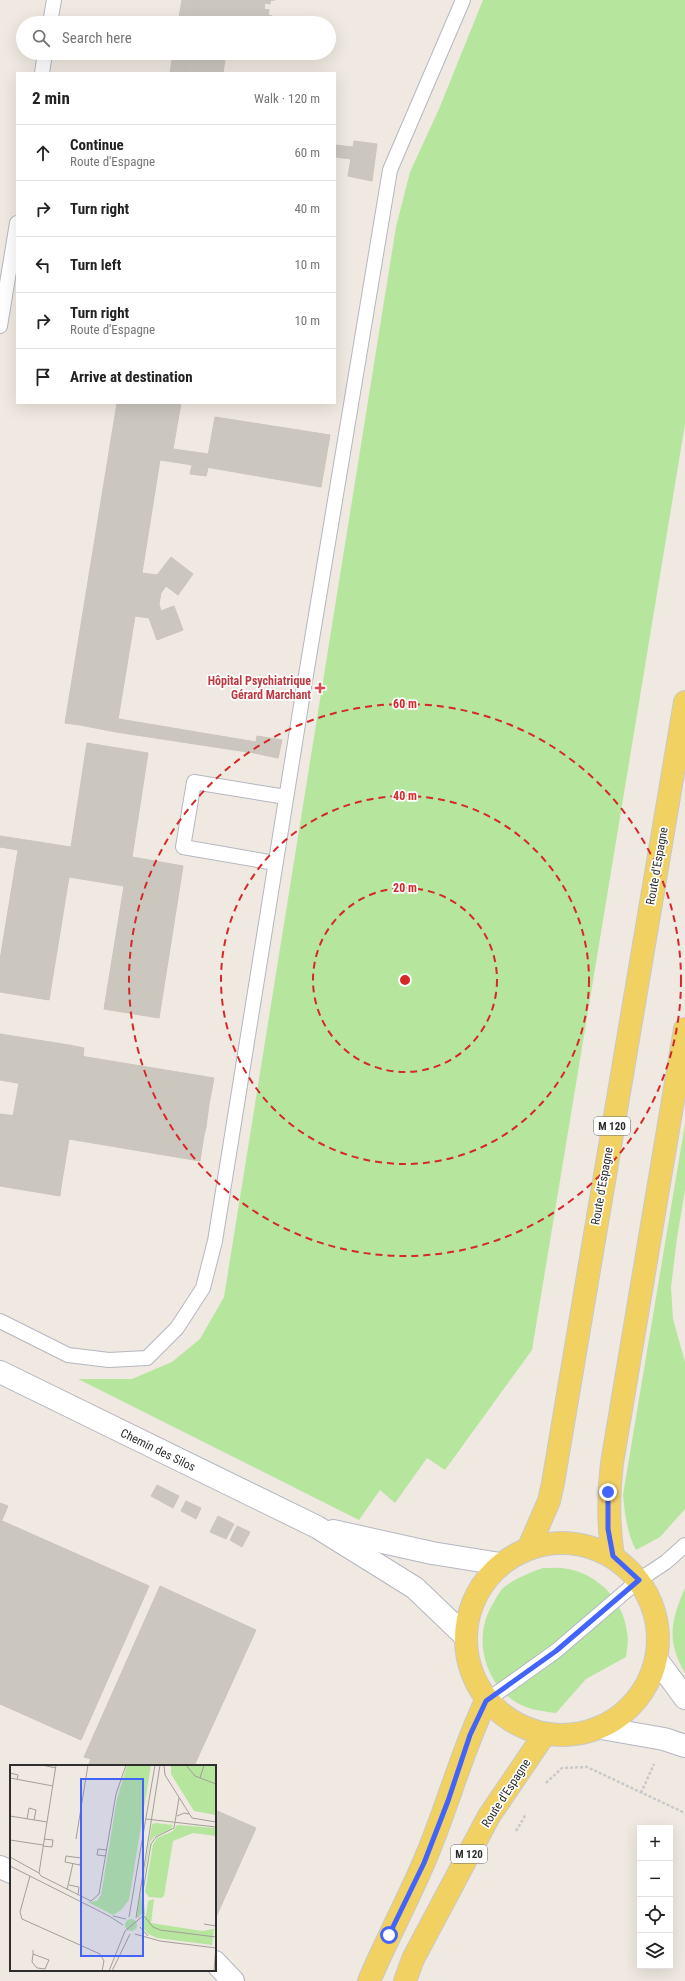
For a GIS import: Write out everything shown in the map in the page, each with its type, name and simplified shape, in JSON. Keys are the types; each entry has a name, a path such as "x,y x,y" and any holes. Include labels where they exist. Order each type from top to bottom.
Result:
{"main road":[{"name":"Route d'Espagne","path":"529,1548 549,1501 553,1483 556,1455 685,702"},
{"path":"613,1556 608,1529 608,1509 612,1463 685,1029"},
{"path":"557,1542 586,1545 613,1556 639,1580 657,1618 657,1660 646,1688 627,1712 601,1728 573,1736 544,1735 512,1723 486,1701 469,1670 464,1635 474,1596 500,1564 529,1548 557,1542"},
{"path":"369,1981 424,1863 448,1801 470,1735 486,1701"},
{"name":"Route d'Espagne","path":"405,1981 413,1959 489,1816 544,1735"}],"street":[{"name":"Chemin des Silos","path":"0,1372 317,1527 415,1588 464,1635"},
{"name":"Chemin des Silos","path":"317,1527 432,1553 500,1564"},
{"path":"657,1660 685,1698"},
{"path":"601,1728 664,1739 685,1746"},
{"path":"0,1867 10,1872"},
{"path":"216,1963 233,1981"}],"lane":[{"path":"51,16 54,0"},
{"path":"0,1321 68,1355 109,1360 147,1358 177,1328 203,1288 215,1241 275,863 390,170 463,0"},
{"path":"42,72 44,60"},
{"path":"0,326 16,229"},
{"path":"275,863 183,847 194,782 286,797"},
{"path":"486,1701 556,1651 639,1580 666,1562 685,1545"}],"path":[{"path":"542,1787 562,1768 587,1767 685,1813"},
{"path":"516,1831 527,1812"}],"green space":[{"path":"483,0 685,0 685,424 532,1350 445,1470 427,1458 395,1503 380,1490 359,1520 78,1379 132,1379 172,1362 200,1339 224,1297 396,227 410,172 439,109"},
{"path":"685,1124 685,1190 671,1287 673,1319 685,1362 685,1509 660,1537 636,1550 628,1530 623,1495"},
{"path":"543,1568 568,1569 579,1572 599,1583 615,1600 625,1620 628,1635 626,1657 586,1679 556,1713 526,1707 510,1698 500,1689 492,1678 484,1653 484,1626 488,1614 502,1589 516,1579"},
{"path":"685,1588 685,1673 675,1651 673,1630 676,1610"}],"building":[{"path":"182,0 196,0 193,16 179,16"},
{"path":"196,0 271,0 270,4 265,3 264,9 269,10 268,15 272,16 193,16"},
{"path":"172,60 186,60 184,72 170,72"},
{"path":"186,60 225,60 223,72 184,72"},
{"path":"354,141 377,144 372,181 348,176"},
{"path":"336,145 353,147 351,159 336,157"},
{"path":"117,404 131,404 80,725 65,723"},
{"path":"131,404 169,404 142,573 157,575 171,557 193,574 178,595 166,586 161,593 159,604 161,611 174,606 183,630 157,640 149,618 135,616 116,732 80,725"},
{"path":"169,404 181,404 173,449 208,454 206,467 160,460"},
{"path":"215,417 330,435 321,487 206,467"},
{"path":"192,465 208,468 206,476 190,474"},
{"path":"119,719 256,742 254,753 116,732"},
{"path":"257,736 282,740 278,758 254,753"},
{"path":"87,743 148,753 132,857 183,866 159,1018 104,1009 124,886 69,877 49,1000 0,992 0,960 18,850 0,847 0,836 71,847"},
{"path":"0,1034 69,1045 68,1054 214,1078 209,1104 195,1101 194,1109 208,1112 206,1127 192,1124 190,1133 204,1135 200,1161 69,1139 61,1187 0,1177 0,1114 18,1116 23,1084 0,1080"},
{"path":"69,1045 84,1048 83,1057 68,1054"},
{"path":"19,1083 23,1084 18,1116 13,1116"},
{"path":"195,1101 209,1104 208,1112 194,1109"},
{"path":"192,1124 206,1127 204,1135 190,1133"},
{"path":"0,1177 61,1187 60,1196 0,1186"},
{"path":"157,1485 179,1496 173,1508 151,1496"},
{"path":"186,1501 201,1508 196,1519 181,1511"},
{"path":"0,1503 8,1506 2,1520 0,1520"},
{"path":"218,1516 234,1524 226,1539 210,1532"},
{"path":"0,1520 149,1586 81,1740 0,1704"},
{"path":"237,1526 250,1532 242,1547 230,1540"},
{"path":"160,1586 256,1630 194,1765 88,1765 91,1759 84,1757"},
{"path":"216,1810 256,1828 216,1917"}],"place":[{"name":"Hôpital Psychiatrique Gérard Marchant","path":"320,688"}],"route":[{"path":"389,1935 424,1863 448,1801 470,1735 486,1701 556,1651 639,1580 613,1556 608,1529 608,1492"}]}
